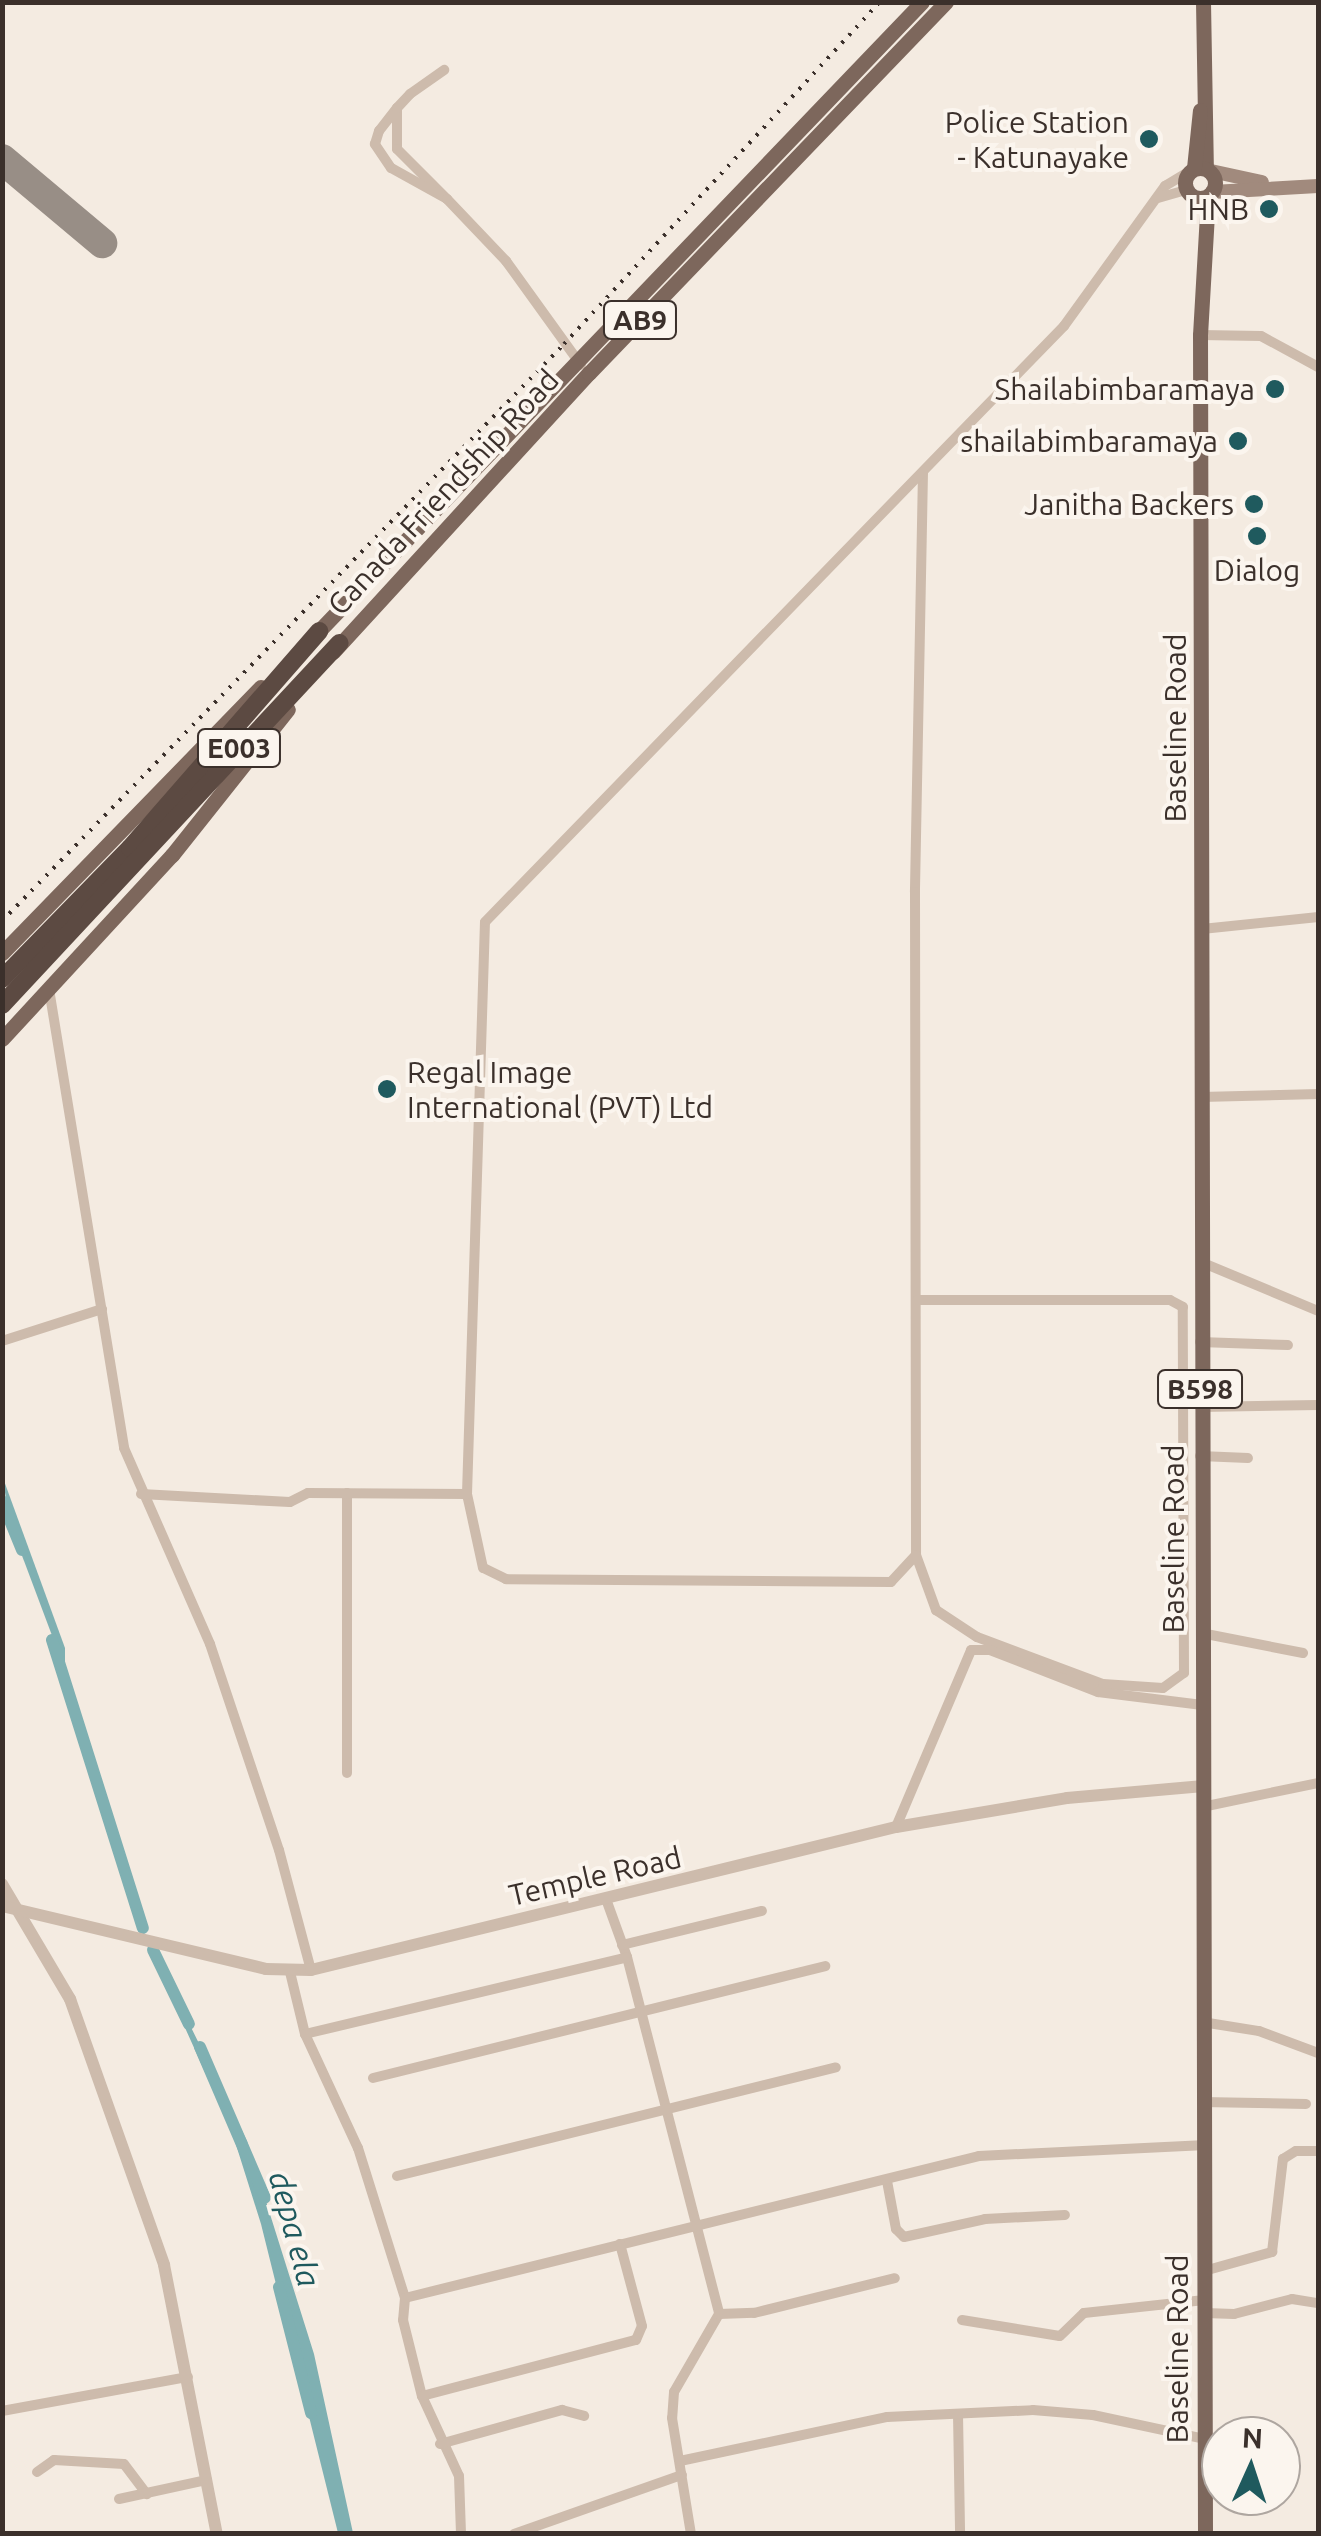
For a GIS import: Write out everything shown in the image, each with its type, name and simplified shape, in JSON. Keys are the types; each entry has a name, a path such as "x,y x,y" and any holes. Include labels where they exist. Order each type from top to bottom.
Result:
{"highway":[{"name":"E003","path":"2,1005 137,853 319,630"},
{"name":"E003","path":"2,979 137,853 340,644"}],"main road":[{"name":"Canada Friendship Road","path":"2,1039 172,855 340,644 584,367 922,2"},
{"name":"Canada Friendship Road","path":"2,953 946,2"},
{"path":"1200,194 1203,2"},
{"path":"1200,170 1273,184 1318,186"},
{"path":"1200,170 1200,194"},
{"path":"1200,194 1273,184"},
{"name":"Baseline Road","path":"1200,194 1204,2416"}],"street":[{"path":"444,70 397,108 379,130 380,156 447,198"},
{"path":"397,108 398,148 506,262 584,367"},
{"path":"916,1555 891,1582 506,1579 484,1568 467,1494 485,922 1064,326 1170,180 1200,170"},
{"path":"1157,199 1200,194"},
{"path":"1200,335 1261,336 1318,367"},
{"path":"918,1300 1170,1300 1183,1307 1184,1673 1163,1688 1103,1684 978,1637 936,1610 916,1555 915,873 924,472"},
{"path":"1202,929 1318,917"},
{"path":"49,988 124,1448 210,1644 280,1850 311,1970"},
{"path":"1201,1097 1318,1094"},
{"path":"1201,1262 1318,1310"},
{"path":"2,1341 102,1309"},
{"path":"1200,1342 1288,1345"},
{"path":"1200,1407 1318,1405"},
{"path":"1200,1456 1248,1458"},
{"path":"141,1494 290,1502 308,1493 467,1494"},
{"path":"347,1494 347,1773"},
{"path":"1201,1634 1302,1653"},
{"path":"896,1827 971,1650 990,1650 1098,1692 1202,1705"},
{"path":"1202,1807 1318,1783"},
{"name":"Temple Road","path":"8,1905 290,1972 311,1970 896,1827 1067,1798 1202,1786"},
{"path":"2,1884 8,1905 70,1999 164,2264 216,2534"},
{"path":"606,1899 627,1957 662,2108 719,2314 674,2392 691,2534"},
{"path":"622,1945 762,1912"},
{"path":"305,2034 627,1957"},
{"path":"373,2078 825,1966"},
{"path":"290,1972 305,2034 358,2148 405,2298 403,2320 422,2396 440,2444 460,2476 461,2534"},
{"path":"1202,2022 1259,2031 1318,2053"},
{"path":"397,2176 836,2067"},
{"path":"1201,2102 1306,2104"},
{"path":"405,2298 979,2156 1201,2145"},
{"path":"1204,2272 1272,2252 1283,2159 1296,2151 1318,2151"},
{"path":"888,2181 896,2229 904,2237 986,2220 1065,2215"},
{"path":"422,2396 636,2340 642,2326 620,2244"},
{"path":"719,2314 754,2313 895,2278"},
{"path":"962,2320 1060,2336 1084,2313 1204,2307 1234,2314 1292,2300 1318,2302"},
{"path":"2,2411 188,2377"},
{"path":"440,2444 562,2410 584,2416"},
{"path":"958,2414 960,2534"},
{"path":"680,2461 887,2417 1094,2415 1201,2438"},
{"path":"37,2472 54,2460 124,2464 148,2494"},
{"path":"514,2534 682,2475"},
{"path":"119,2499 208,2480"}],"water":[{"path":"3,1478 65,1648 65,1670 9,1521"},
{"path":"182,2009 247,2141 314,2354 353,2533 338,2533 261,2224 232,2132 177,2010"}],"waterway":[{"name":"depa ela","path":"2,1501 22,1550"},
{"name":"depa ela","path":"52,1640 143,1928"},
{"name":"depa ela","path":"153,1950 189,2024"},
{"name":"depa ela","path":"200,2047 265,2198"},
{"name":"depa ela","path":"279,2287 311,2413"}],"taxiway":[{"path":"2,159 102,243"}],"railway":[{"path":"2,921 564,344 880,2"}],"place":[{"name":"Police Station - Katunayake","path":"1149,139"},
{"name":"HNB","path":"1269,209"},
{"name":"Shailabimbaramaya","path":"1275,389"},
{"name":"shailabimbaramaya","path":"1238,441"},
{"name":"Janitha Backers","path":"1254,504"},
{"name":"Dialog","path":"1257,536"},
{"name":"Regal Image International (PVT) Ltd","path":"387,1089"}]}
